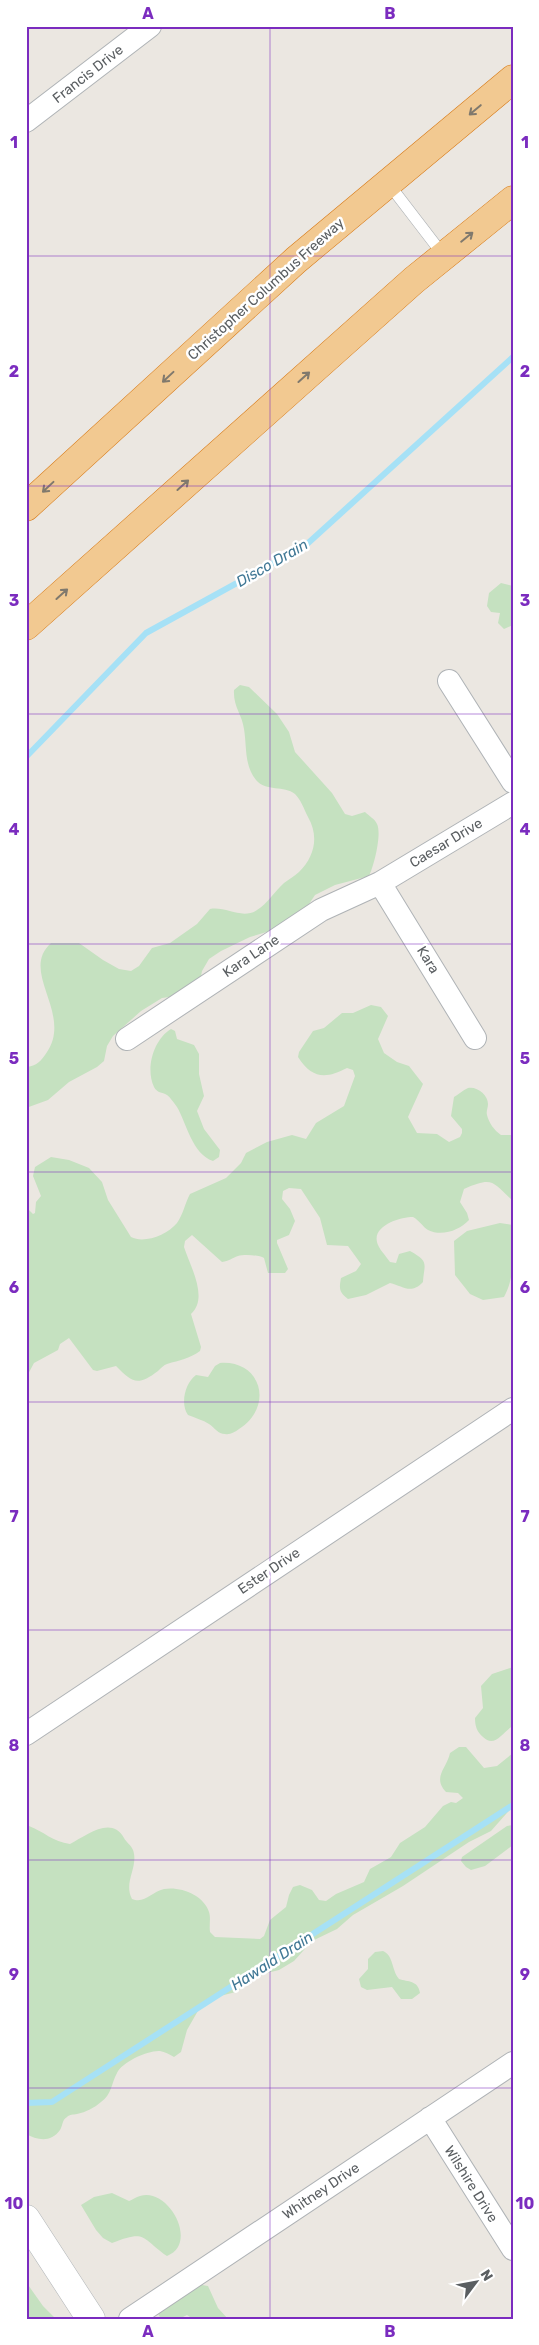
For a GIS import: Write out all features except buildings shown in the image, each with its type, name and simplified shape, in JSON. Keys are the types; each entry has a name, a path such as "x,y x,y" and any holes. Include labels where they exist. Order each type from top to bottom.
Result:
{"highway":[{"name":"Christopher Columbus Freeway","path":"26,508 296,260 513,79"},
{"path":"26,626 294,386 444,256 513,200"}],"street":[{"name":"Francis Drive","path":"26,121 150,26"},
{"path":"449,681 513,782"},
{"name":"Caesar Drive","path":"380,883 513,803"},
{"name":"Kara","path":"380,883 475,1038"},
{"name":"Kara Lane","path":"127,1039 321,910 380,883"},
{"name":"Ester Drive","path":"26,1734 513,1409"},
{"name":"Whitney Drive","path":"130,2319 513,2063"},
{"name":"Wilshire Drive","path":"430,2118 513,2250"},
{"path":"26,2219 91,2319"}],"lane":[{"path":"388,183 444,256"}],"green space":[{"path":"501,583 513,586 513,625 504,629 498,623 500,613 491,612 487,606 489,593"},
{"path":"240,685 249,687 277,714 289,732 295,752 332,793 345,814 352,816 365,812 376,822 379,835 375,858 369,876 335,885 315,895 309,904 270,931 250,937 209,959 202,971 200,981 176,996 162,998 141,1011 113,1036 107,1046 104,1061 97,1067 69,1082 48,1100 26,1108 26,1067 33,1066 41,1060 47,1052 53,1037 54,1023 41,967 43,954 51,943 79,943 119,969 131,971 139,966 152,948 170,943 197,924 210,909 222,909 246,914 257,910 284,883 299,872 309,859 314,846 313,831 299,799 291,791 260,784 249,768 243,724 234,696 234,690"},
{"path":"371,1005 381,1007 388,1016 378,1039 384,1053 397,1062 409,1066 423,1084 408,1117 417,1133 437,1134 449,1142 460,1137 462,1129 451,1116 454,1097 468,1088 475,1088 484,1094 488,1101 487,1115 492,1126 501,1135 513,1135 513,1201 496,1185 487,1182 481,1183 464,1189 460,1202 469,1220 461,1227 445,1233 433,1232 426,1229 413,1217 389,1223 379,1231 377,1242 379,1247 390,1262 396,1263 399,1254 410,1251 421,1258 425,1267 423,1282 411,1289 390,1283 366,1295 348,1299 340,1290 341,1278 356,1271 361,1264 348,1246 327,1245 320,1218 301,1189 289,1188 283,1191 282,1199 290,1209 295,1221 289,1235 277,1240 288,1269 285,1273 268,1273 264,1258 255,1256 241,1255 222,1262 192,1235 185,1241 184,1247 194,1272 198,1291 196,1307 191,1314 201,1347 200,1351 196,1354 166,1364 151,1376 140,1381 126,1376 116,1366 97,1371 93,1370 69,1338 60,1344 58,1350 34,1363 26,1378 26,1207 33,1214 35,1213 36,1202 41,1196 33,1176 35,1167 51,1157 69,1160 89,1168 102,1182 108,1200 131,1237 149,1239 161,1235 177,1223 190,1194 226,1178 241,1163 246,1153 267,1142 292,1135 306,1139 316,1123 344,1106 355,1076 353,1070 347,1068 326,1075 314,1073 298,1057 299,1052 313,1031 324,1028 342,1013 353,1013"},
{"path":"171,1029 175,1031 177,1039 194,1045 199,1054 199,1074 204,1096 197,1111 204,1129 220,1150 219,1157 213,1161 200,1152 191,1138 177,1107 168,1096 155,1089 151,1079 151,1063 156,1047"},
{"path":"500,1223 513,1225 512,1271 504,1297 483,1300 470,1294 455,1275 454,1241 467,1231"},
{"path":"220,1363 234,1364 246,1369 254,1377 258,1387 257,1409 250,1420 229,1434 220,1433 207,1423 188,1415 184,1405 185,1394 192,1379 196,1375 208,1377 215,1366"},
{"path":"513,1667 513,1726 499,1738 491,1741 487,1740 479,1733 475,1724 475,1718 483,1708 481,1686 492,1674"},
{"path":"459,1747 466,1747 484,1768 497,1766 513,1753 513,1806 491,1831 469,1842 403,1886 353,1915 337,1929 312,1941 294,1961 279,1970 259,1975 236,1992 220,1996 199,2009 187,2030 181,2052 174,2057 164,2052 155,2051 130,2061 117,2073 105,2099 90,2110 68,2116 60,2130 52,2137 39,2139 26,2134 26,1827 29,1826 53,1839 70,1844 98,1829 112,1828 119,1831 133,1850 134,1862 129,1887 132,1899 141,1900 164,1889 184,1890 197,1896 206,1906 210,1914 210,1932 215,1937 260,1939 264,1936 270,1920 286,1907 293,1887 300,1885 312,1890 319,1900 326,1901 336,1894 364,1882 370,1869 391,1857 400,1843 425,1827 443,1806 451,1802 456,1803 463,1798 458,1793 446,1792 440,1782 440,1777 450,1753"},
{"path":"513,1825 513,1845 485,1866 471,1870 461,1861 462,1857 507,1826"},
{"path":"383,1951 391,1959 399,1979 412,1982 419,1989 420,1993 412,1999 401,1999 392,1987 367,1990 361,1987 359,1979 368,1969 368,1959 375,1952"},
{"path":"112,2193 129,2201 140,2196 151,2196 161,2200 170,2208 180,2229 180,2240 176,2250 167,2256 147,2240 138,2236 112,2243 103,2238 81,2205 94,2197"},
{"path":"26,2282 43,2306 56,2319 26,2319"},
{"path":"196,2284 208,2286 218,2308 228,2319 193,2319 187,2315 179,2319 161,2319 156,2310"}],"waterway":[{"name":"Disco Drain","path":"26,757 146,633 306,545 513,357"},
{"name":"Hawald Drain","path":"26,2103 52,2102 513,1805"}]}
